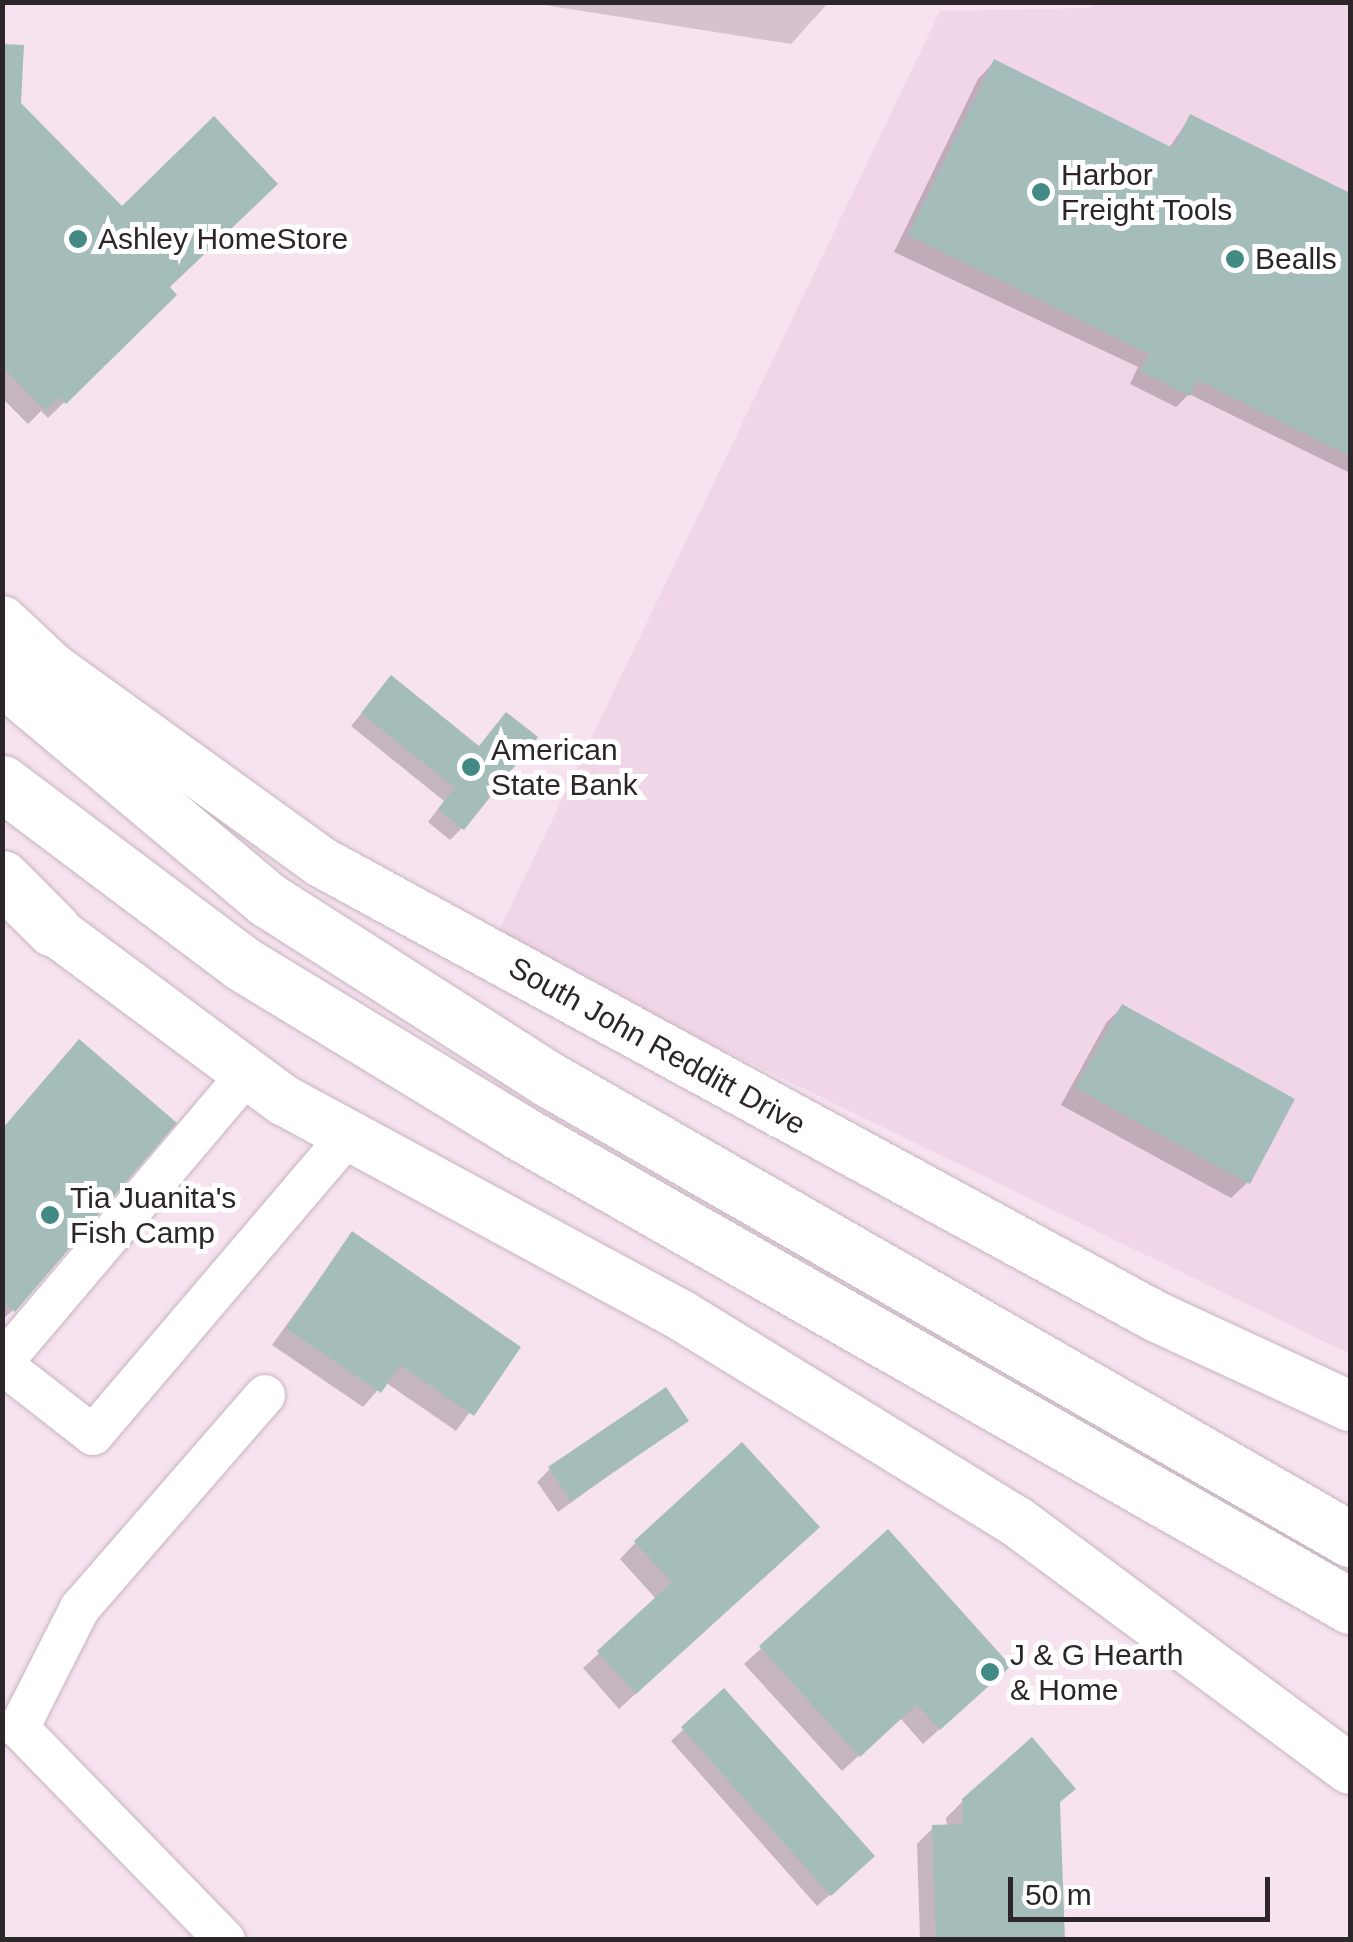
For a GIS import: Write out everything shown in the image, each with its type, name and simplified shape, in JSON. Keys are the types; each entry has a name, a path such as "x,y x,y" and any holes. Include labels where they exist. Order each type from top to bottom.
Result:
{"highway":[{"path":"2,677 268,900 548,1080 1350,1539"},
{"path":"2,783 243,964 356,1033 1350,1606"},
{"path":"2,878 53,928"}],"main road":[{"name":"South John Redditt Drive","path":"2,622 52,668 321,862 1157,1317 1350,1406"},
{"path":"53,928 248,1074 348,1135 679,1314 1016,1521 1350,1769"}],"lane":[{"path":"248,1074 2,1364 93,1435 348,1135"},
{"path":"225,1940 8,1727 80,1608 265,1396"}],"shaded area":[{"path":"828,2 791,44 532,3"},
{"path":"1097,2 1350,3 1350,1354 495,939 940,11 1090,8"}],"building":[{"name":"Ashley HomeStore","path":"2,44 24,45 21,103 122,206 214,116 278,184 170,287 177,295 66,404 59,397 45,410 2,366"},
{"path":"994,59 1173,148 1190,114 1350,193 1350,456 1198,380 1190,396 1140,371 1149,354 908,235"},
{"name":"American State Bank","path":"391,675 479,746 506,712 538,737 464,830 438,809 455,788 361,713"},
{"path":"1122,1004 1295,1099 1250,1184 1075,1088"},
{"name":"Tia Juanita's Fish Camp","path":"79,1039 177,1123 15,1312 2,1301 2,1129"},
{"path":"352,1231 521,1347 474,1416 400,1365 381,1393 286,1328"},
{"path":"666,1387 689,1421 571,1501 548,1467"},
{"path":"742,1442 820,1527 636,1694 597,1651 672,1582 634,1541"},
{"path":"888,1529 1011,1666 940,1730 917,1704 860,1757 759,1646"},
{"path":"724,1688 875,1856 831,1896 681,1727"},
{"path":"1032,1737 1076,1789 1060,1802 1065,1940 936,1940 932,1825 963,1824 962,1799"}],"place":[{"name":"Harbor Freight Tools","path":"1041,192"},
{"name":"Ashley HomeStore","path":"78,239"},
{"name":"Bealls","path":"1235,259"},
{"name":"American State Bank","path":"471,767"},
{"name":"Tia Juanita's Fish Camp","path":"50,1215"},
{"name":"J & G Hearth & Home","path":"990,1672"}]}
